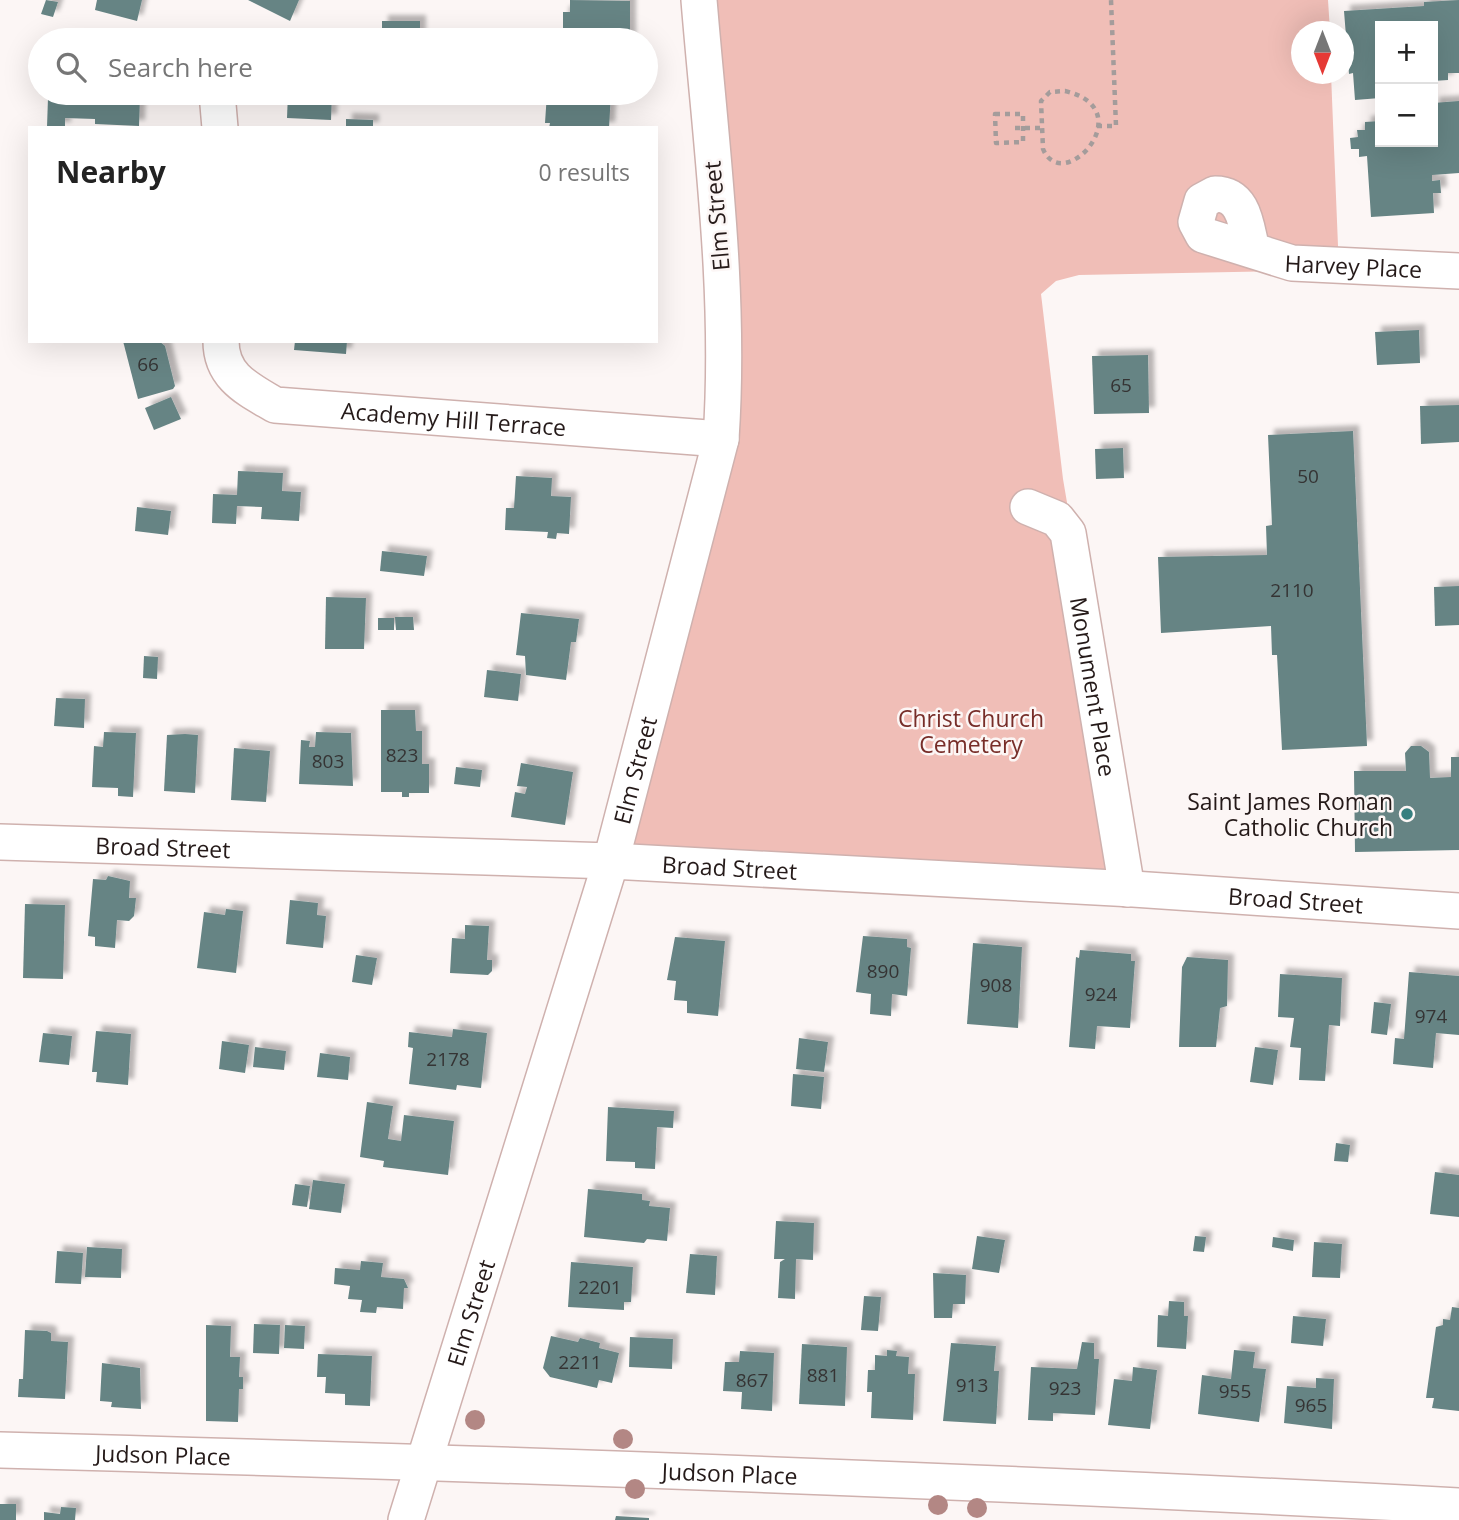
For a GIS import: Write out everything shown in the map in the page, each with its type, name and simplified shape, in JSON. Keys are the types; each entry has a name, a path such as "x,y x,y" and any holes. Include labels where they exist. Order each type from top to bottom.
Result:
{"street":[{"name":"Elm Street","path":"406,1520 611,861 722,439 726,368 722,286 699,0"},
{"path":"218,105 220,126"},
{"name":"Harvey Place","path":"1252,250 1281,261 1302,265 1459,271"},
{"name":"Academy Hill Terrace","path":"221,343 221,350 236,383 275,404 722,439"},
{"name":"Monument Place","path":"1028,507 1057,519 1068,533 1127,889"},
{"name":"Broad Street","path":"0,842 611,861 1127,889 1459,911"},
{"name":"Judson Place","path":"0,1450 425,1461 1114,1504 1459,1506"}],"path":[{"path":"1097,126 1116,126 1111,0"},
{"path":"1050,92 1073,93 1086,100 1094,111 1097,126 1096,138 1084,156 1064,162 1051,160 1046,156 1041,102 1050,92"},
{"path":"995,114 1023,114 1023,128 1023,142 996,143 995,114"},
{"path":"1009,114 1009,122"},
{"path":"1015,128 1042,128"},
{"path":"995,129 1003,129"},
{"path":"1009,134 1010,142"}],"green space":[{"name":"Christ Church Cemetery","path":"699,0 1328,0 1329,21 1291,21 1291,84 1331,84 1339,270 1079,275 1056,281 1041,294 1063,479 1133,889 611,861 721,439"}],"building":[{"path":"46,0 58,2 53,17 41,14"},
{"path":"97,0 142,0 137,21 95,10"},
{"path":"248,0 299,0 290,21"},
{"path":"570,0 630,1 630,28 563,28 563,12 570,12"},
{"path":"1459,0 1459,73 1448,73 1448,80 1438,81 1438,21 1375,21 1375,98 1355,100 1354,21 1345,21 1344,11 1424,6 1424,2"},
{"path":"382,21 420,21 420,28 382,28"},
{"path":"1459,101 1459,173 1432,175 1432,181 1440,180 1441,193 1433,193 1434,213 1371,217 1367,156 1359,157 1359,149 1351,149 1350,138 1358,137 1357,130 1365,130 1365,122 1375,121 1375,147 1438,147 1438,103"},
{"path":"48,105 140,105 139,126 95,124 95,119 65,118 65,126 47,126"},
{"path":"288,105 332,105 331,120 287,118"},
{"path":"546,105 610,105 609,126 549,126 550,123 545,123"},
{"path":"346,119 373,120 373,126 346,126"},
{"path":"1419,330 1420,363 1377,365 1375,332"},
{"path":"124,343 161,343 165,346 175,386 173,389 138,399"},
{"path":"295,343 347,343 346,354 294,350"},
{"path":"1148,355 1149,413 1094,414 1092,356"},
{"path":"171,397 181,419 154,430 145,408"},
{"path":"1459,405 1459,442 1421,444 1420,406"},
{"path":"1353,431 1367,746 1282,750 1277,655 1272,655 1271,626 1161,633 1158,557 1267,555 1266,526 1272,525 1268,435"},
{"path":"1123,448 1124,478 1096,479 1095,449"},
{"path":"238,471 283,473 282,491 301,492 299,521 261,519 262,507 237,506 236,524 212,523 213,494 237,495"},
{"path":"516,476 552,478 551,496 571,497 569,534 557,533 556,539 547,538 548,532 505,530 506,508 514,508"},
{"path":"137,507 171,511 168,535 135,531"},
{"path":"382,551 427,556 424,576 380,571"},
{"path":"1459,586 1459,625 1435,626 1434,587"},
{"path":"326,597 366,598 364,649 325,649"},
{"path":"521,613 579,619 576,642 571,642 566,680 526,675 525,656 516,655"},
{"path":"395,617 413,617 414,630 396,630"},
{"path":"378,618 394,618 394,630 378,630"},
{"path":"144,656 158,657 157,679 143,678"},
{"path":"487,670 521,674 518,701 484,697"},
{"path":"56,698 85,699 84,728 54,726"},
{"path":"381,710 415,710 416,731 422,731 422,764 429,764 429,793 409,793 409,797 402,797 402,792 381,792"},
{"path":"104,732 136,733 133,797 118,796 118,788 92,787 94,746 103,747"},
{"path":"316,732 351,733 353,786 299,784 301,740 310,741 309,747 315,747"},
{"path":"167,735 198,735 195,793 164,791"},
{"name":"Saint James Roman Catholic Church","path":"1411,746 1421,746 1429,752 1430,778 1451,777 1451,757 1459,757 1459,850 1355,852 1354,771 1406,771 1405,753"},
{"path":"234,748 270,751 266,802 231,800"},
{"path":"521,763 573,772 565,825 511,817 515,792 525,794 527,787 517,786"},
{"path":"456,767 482,770 480,787 454,784"},
{"path":"108,876 130,881 129,898 136,898 134,916 129,921 117,920 115,948 95,946 95,937 88,936 93,879 106,880"},
{"path":"290,900 318,903 317,915 326,916 323,948 286,944"},
{"path":"25,904 65,905 63,979 23,978"},
{"path":"226,909 243,911 236,973 197,968 204,912 225,915"},
{"path":"465,925 489,926 487,960 492,960 492,971 488,975 450,973 452,938 465,939"},
{"path":"863,936 907,939 907,947 911,948 907,996 892,994 891,1016 870,1014 871,994 856,992"},
{"path":"675,937 725,941 718,1016 687,1013 687,1001 674,1000 676,981 667,980"},
{"path":"973,943 1022,947 1018,1028 967,1024"},
{"path":"1080,950 1131,954 1131,961 1135,961 1130,1028 1097,1026 1095,1049 1069,1047 1076,957 1079,958"},
{"path":"356,955 377,958 372,985 352,982"},
{"path":"1187,957 1228,960 1227,1006 1220,1008 1216,1047 1179,1047 1182,967"},
{"path":"1409,972 1459,976 1459,1035 1436,1033 1433,1068 1393,1064 1395,1038 1404,1039"},
{"path":"1280,974 1342,978 1340,1026 1329,1025 1325,1081 1299,1080 1301,1048 1290,1047 1294,1018 1278,1017"},
{"path":"1374,1002 1391,1004 1387,1035 1371,1033"},
{"path":"453,1029 487,1033 481,1088 457,1085 456,1090 409,1084 413,1048 408,1047 409,1032 452,1037"},
{"path":"96,1031 131,1034 128,1085 96,1082 97,1072 92,1072"},
{"path":"43,1033 72,1036 69,1065 39,1062"},
{"path":"799,1038 828,1042 824,1072 796,1069"},
{"path":"222,1041 249,1045 245,1073 219,1069"},
{"path":"255,1047 286,1051 284,1070 253,1067"},
{"path":"1255,1047 1278,1050 1273,1085 1250,1082"},
{"path":"320,1053 350,1057 348,1080 317,1077"},
{"path":"793,1074 824,1077 821,1109 791,1106"},
{"path":"367,1102 393,1106 388,1139 401,1141 404,1115 454,1121 448,1175 383,1167 384,1161 360,1157"},
{"path":"608,1107 674,1111 673,1128 657,1127 655,1169 635,1168 635,1162 606,1161"},
{"path":"1336,1143 1350,1145 1348,1162 1334,1161"},
{"path":"1435,1172 1459,1175 1459,1217 1430,1214"},
{"path":"313,1180 345,1184 341,1213 309,1209"},
{"path":"295,1184 310,1186 307,1207 292,1205"},
{"path":"588,1189 642,1194 642,1200 650,1201 649,1206 670,1208 667,1241 647,1239 644,1243 584,1237"},
{"path":"776,1221 814,1223 813,1260 796,1259 795,1299 778,1298 780,1262 785,1259 774,1259"},
{"path":"977,1236 1005,1240 999,1273 972,1269"},
{"path":"1195,1236 1206,1237 1204,1252 1193,1251"},
{"path":"1273,1237 1294,1240 1293,1251 1272,1247"},
{"path":"1314,1242 1342,1244 1340,1278 1312,1277"},
{"path":"87,1247 122,1249 121,1278 85,1277"},
{"path":"57,1251 83,1253 81,1284 55,1283"},
{"path":"690,1254 717,1256 715,1295 686,1293"},
{"path":"361,1261 383,1263 381,1277 404,1279 408,1288 404,1288 403,1309 377,1307 376,1313 360,1312 362,1300 348,1299 350,1286 334,1284 335,1268 360,1270"},
{"path":"571,1262 633,1267 631,1302 624,1302 624,1310 568,1307"},
{"path":"933,1273 966,1275 965,1304 953,1304 952,1318 934,1318"},
{"path":"864,1296 881,1297 878,1331 861,1330"},
{"path":"1169,1301 1184,1302 1184,1316 1188,1316 1186,1349 1157,1347 1158,1315 1168,1316"},
{"path":"1452,1307 1459,1308 1459,1411 1432,1408 1434,1398 1426,1398 1436,1327 1443,1325 1443,1319 1450,1320"},
{"path":"1293,1316 1326,1319 1323,1346 1291,1343"},
{"path":"254,1324 280,1325 279,1354 253,1353"},
{"path":"206,1325 231,1326 230,1357 240,1357 239,1377 243,1377 243,1389 239,1389 238,1422 206,1421"},
{"path":"285,1325 305,1326 304,1349 284,1348"},
{"path":"25,1330 47,1331 51,1333 51,1341 68,1342 65,1399 18,1397 19,1379 23,1379"},
{"path":"551,1336 578,1342 580,1338 600,1343 599,1348 619,1353 612,1383 599,1380 597,1388 550,1377 543,1368"},
{"path":"630,1337 673,1339 672,1369 629,1367"},
{"path":"1082,1342 1094,1343 1094,1359 1099,1359 1095,1415 1053,1413 1053,1421 1028,1420 1031,1367 1077,1369"},
{"path":"951,1343 996,1346 994,1371 999,1371 996,1424 943,1421"},
{"path":"802,1344 847,1347 845,1406 799,1404"},
{"path":"887,1350 897,1351 896,1356 909,1357 908,1374 915,1374 913,1420 871,1418 872,1392 867,1392 868,1370 875,1370 875,1355 887,1356"},
{"path":"1234,1350 1255,1352 1253,1368 1266,1369 1259,1422 1198,1414 1202,1375 1231,1379"},
{"path":"740,1351 774,1353 772,1411 741,1409 742,1392 723,1391 725,1362 739,1362"},
{"path":"318,1354 372,1356 370,1406 345,1405 345,1394 325,1393 326,1377 317,1377"},
{"path":"102,1363 140,1368 141,1409 111,1407 112,1402 100,1401"},
{"path":"1133,1367 1157,1370 1150,1429 1108,1425 1114,1379 1132,1381"},
{"path":"1316,1378 1334,1379 1332,1429 1284,1423 1287,1386 1316,1388"},
{"path":"0,1504 16,1504 16,1520 0,1520"},
{"path":"61,1507 76,1508 75,1520 44,1520 44,1512 60,1514"},
{"path":"616,1516 649,1518 649,1520 615,1520"}],"place":[{"name":"Saint James Roman Catholic Church","path":"1407,814"}]}
